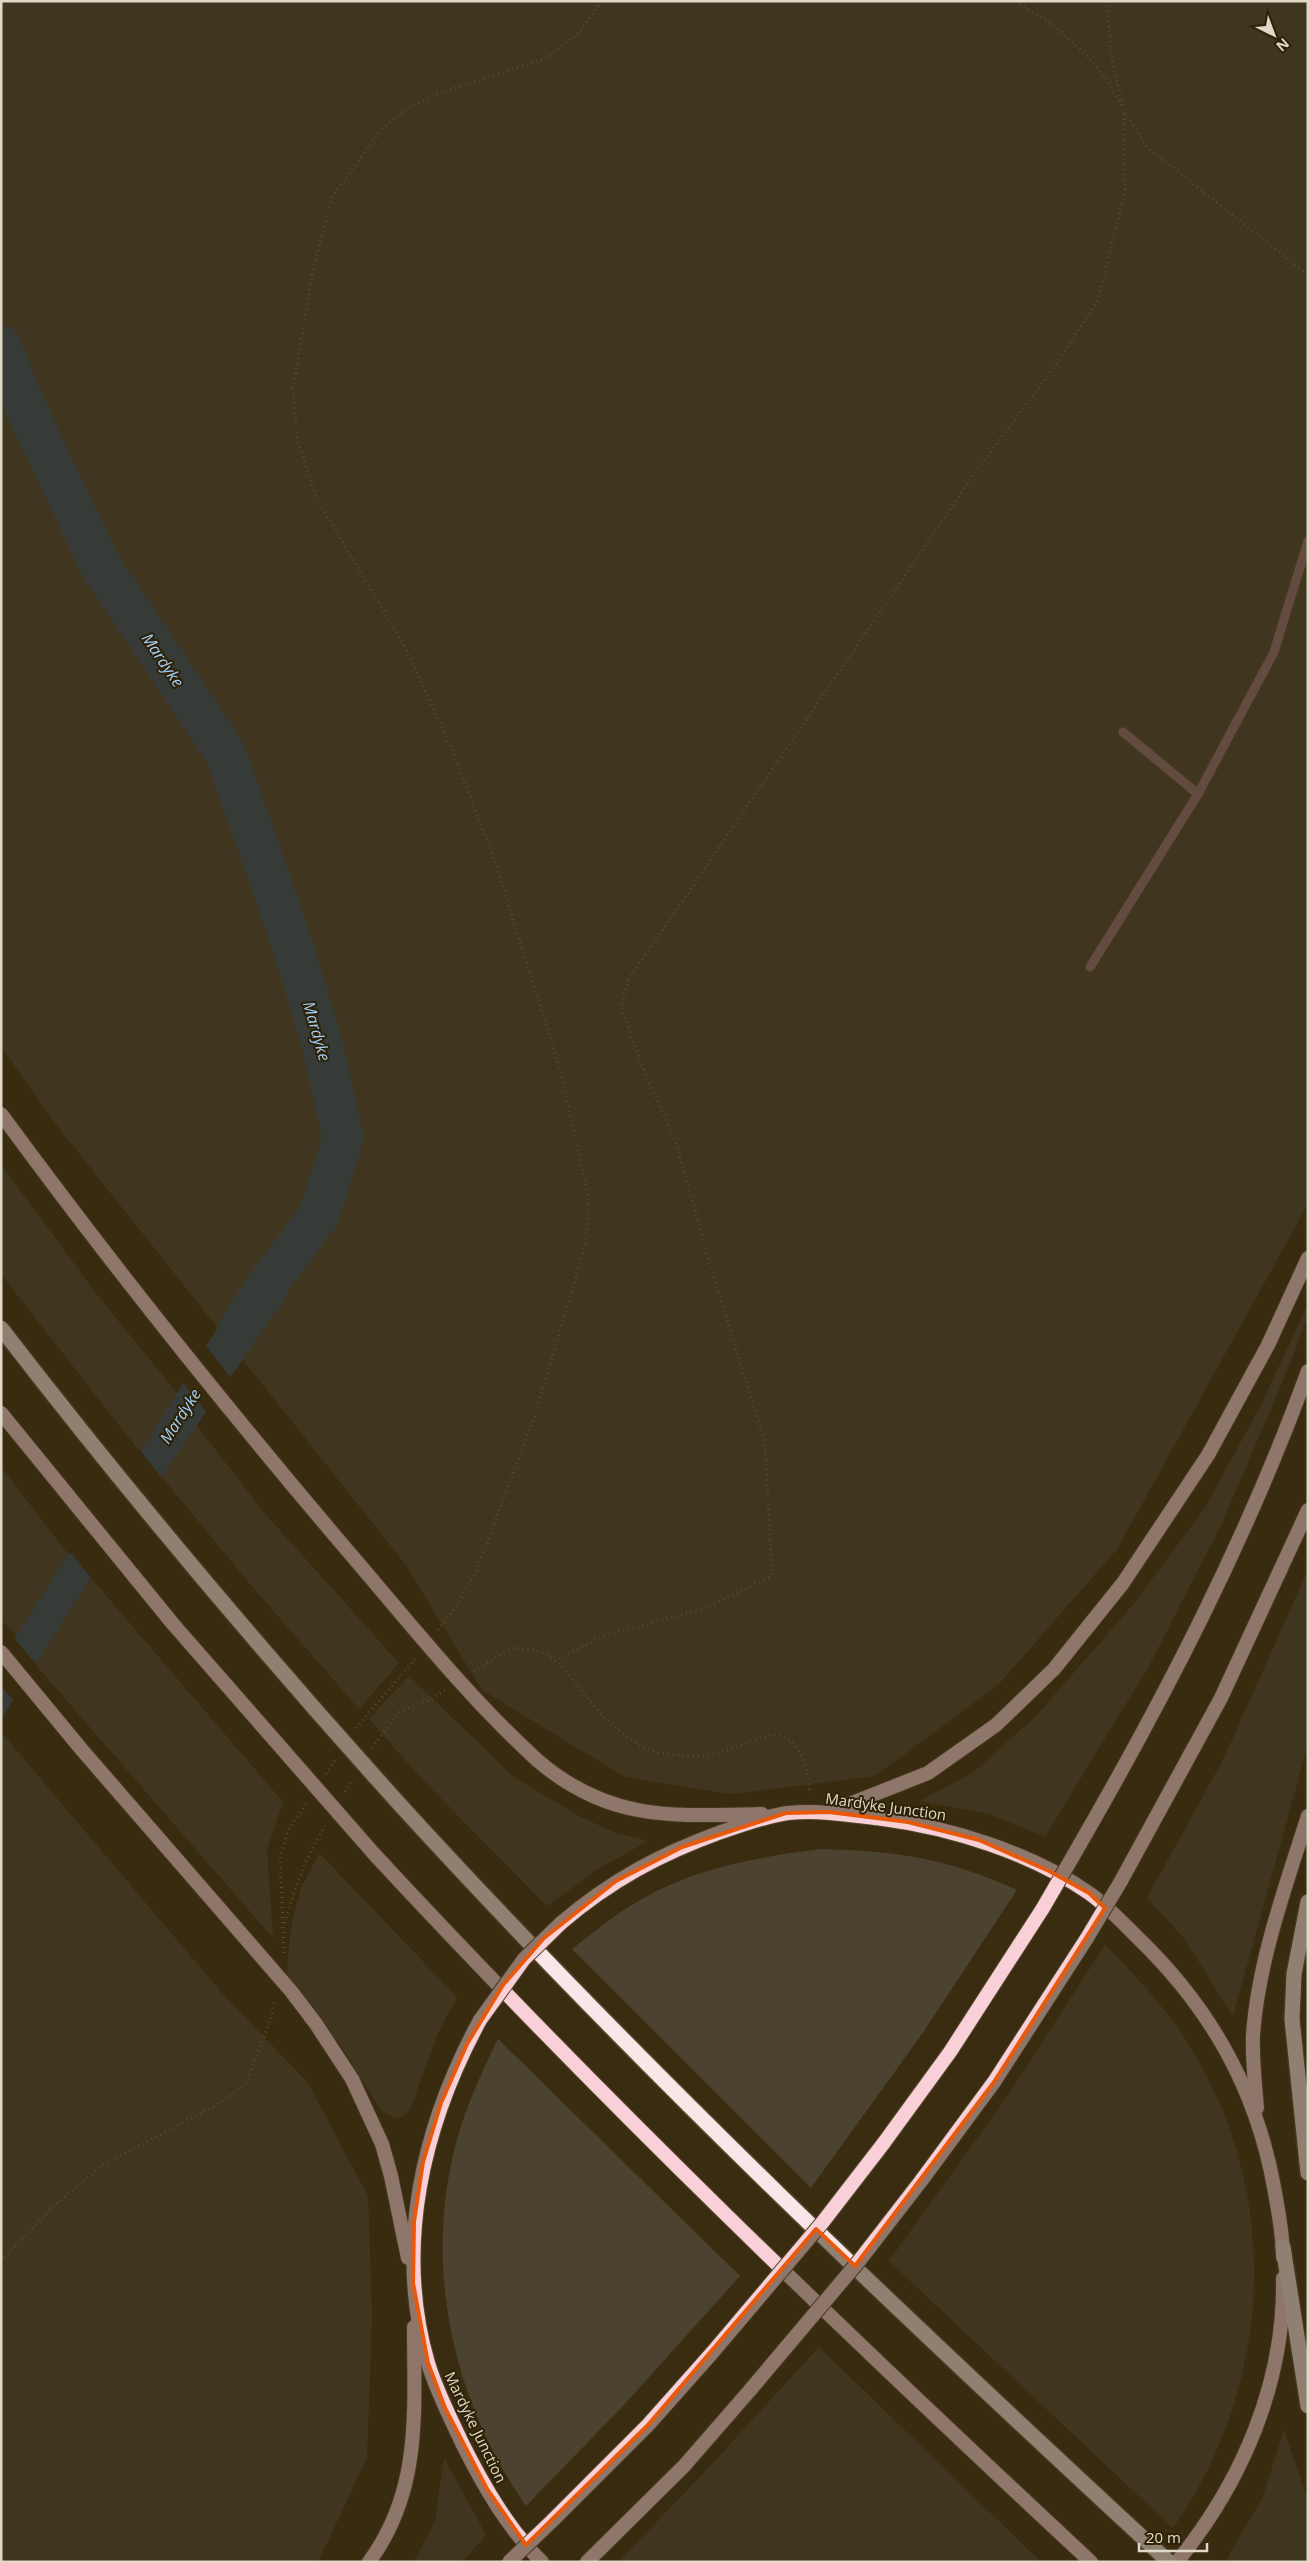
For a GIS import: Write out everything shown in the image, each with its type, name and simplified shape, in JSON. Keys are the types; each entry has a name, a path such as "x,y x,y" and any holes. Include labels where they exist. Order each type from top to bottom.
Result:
{"highway":[{"path":"1,1114 101,1247 299,1493 495,1719 537,1760 579,1789 616,1806 637,1812 698,1816 786,1813"},
{"path":"828,1812 928,1773 996,1725 1054,1669 1123,1583 1208,1455 1268,1345 1308,1258"},
{"path":"1,1328 168,1538 252,1637 403,1808 569,1986 744,2160 1168,2562"},
{"path":"509,2562 648,2425 712,2353 822,2223 950,2052 1043,1908 1135,1750 1206,1609 1248,1518 1308,1371"},
{"path":"1,1413 173,1624 375,1855 526,2015 707,2198 868,2354 1091,2562"},
{"path":"587,2561 684,2466 751,2389 835,2290 921,2181 994,2082 1087,1938 1121,1881 1221,1698 1308,1510"},
{"path":"1,1652 111,1784 292,1991 352,2079 382,2144 391,2176 413,2283"},
{"name":"Mardyke Junction","path":"542,2562 532,2552 487,2489 445,2408 428,2363 414,2301 414,2222 423,2162 441,2103 480,2020 524,1959 561,1923 616,1880 710,1836 786,1813 828,1812 908,1822 979,1840 1049,1871 1089,1893 1153,1953 1193,1999 1228,2051 1258,2119 1269,2160 1283,2247 1284,2293 1279,2341 1269,2388 1255,2430 1237,2472 1196,2538 1177,2562"},
{"path":"1258,2119 1253,2036 1256,2002 1289,1876 1308,1816"},
{"path":"1308,1902 1294,1974 1292,2018 1295,2068 1308,2173"},
{"path":"1283,2247 1308,2406"},
{"path":"369,2562 396,2514 410,2468 414,2441 414,2301"}],"lane":[{"path":"1090,967 1198,794 1274,652 1308,540"},
{"path":"1123,732 1198,794"}],"path":[{"path":"432,1637 455,1608 476,1572 535,1415 585,1246 589,1199 560,1069 493,856 451,747 404,645 317,499 297,439 293,388 314,265 332,198 382,129 408,108 439,93 544,59 580,32 602,1"},
{"path":"1016,1 1054,26 1086,55 1105,77 1148,148 1308,274"},
{"path":"555,1661 603,1636 706,1608 772,1576 765,1443 707,1254 677,1145 640,1061 621,1005 630,979 979,467 1051,372 1098,300 1125,191 1124,111 1113,66 1106,1"},
{"path":"470,1673 512,1648 546,1654 565,1669 607,1719 626,1738 644,1748 686,1756 720,1753 767,1736 778,1735 789,1740 801,1753 809,1777 811,1812"},
{"path":"356,1729 421,1652"},
{"path":"371,1750 399,1712 432,1699 447,1689"},
{"path":"322,1779 339,1754"},
{"path":"340,1799 356,1774"},
{"path":"283,1958 280,1856 289,1829 311,1796"},
{"path":"283,1928 294,1888 310,1849 326,1824"},
{"path":"1,2261 56,2204 103,2165 220,2103 246,2084 272,2015 276,1996"}],"highlighted area":[{"path":"829,1812 908,1822 979,1840 1049,1871 1089,1893 1105,1908 994,2082 855,2266 816,2229 648,2425 526,2545 487,2489 445,2408 428,2363 413,2283 414,2222 423,2162 441,2103 467,2044 503,1985 544,1938 616,1881 682,1847 786,1813"}],"shaded area":[{"path":"1,1 1308,1 1308,1204 1117,1549 999,1684 875,1776 731,1794 625,1777 482,1690 406,1565 51,1118 1,1046"},
{"path":"1,1165 98,1296 177,1393 140,1452 1,1274"},
{"path":"1308,1304 1308,1315 1285,1376 1222,1523 1150,1664 1045,1837 989,1814 920,1801 974,1772 1035,1717 1132,1606 1205,1508 1262,1403"},
{"path":"196,1425 267,1516 399,1663 359,1709 251,1585 161,1476"},
{"path":"1,1467 68,1554 17,1635 1,1620"},
{"path":"1308,1570 1308,1744 1233,2016 1184,1938 1147,1898 1224,1758"},
{"path":"91,1578 283,1802 267,1850 273,1938 35,1664"},
{"path":"409,1676 515,1778 579,1816 613,1832 648,1841 596,1870 547,1906 422,1779 369,1719"},
{"path":"1,1732 221,1992 308,2083 368,2196 372,2316 367,2458 318,2562 1,2562"},
{"path":"821,1849 898,1854 921,1858 968,1870 1017,1890 922,2034 811,2188 572,1949 631,1905 683,1880 750,1860"},
{"path":"320,1854 457,1997 438,2033 411,2107 406,2114 397,2119 381,2110 339,2043 287,1978 289,1944 294,1913 303,1884"},
{"path":"1105,1945 1146,1988 1174,2022 1215,2093 1238,2154 1251,2218 1254,2282 1248,2347 1232,2410 1207,2471 1173,2528 889,2261 1008,2095"},
{"path":"498,2039 740,2276 623,2406 526,2506 500,2464 478,2419 461,2372 450,2324 444,2274 443,2224 449,2175 461,2126 478,2081"},
{"path":"819,2347 1041,2562 618,2562 699,2478"},
{"path":"1284,2430 1308,2501 1308,2562 1229,2562 1227,2559 1262,2499"},
{"path":"444,2458 486,2535 462,2562 414,2562 435,2521"}],"water":[{"path":"261,1270 289,1293 90,1579 1,1719 1,1660 68,1554 140,1452 247,1281"}],"pier":[{"path":"205,1345 232,1379 207,1413 182,1381"},
{"path":"139,1449 162,1478 92,1579 68,1550"},
{"path":"13,1637 37,1665 14,1701 1,1686 1,1655"}],"waterway":[{"name":"Mardyke","path":"1,346 22,400 101,567 226,754 291,941 322,1043 343,1138 319,1215 270,1281 240,1326"}]}
